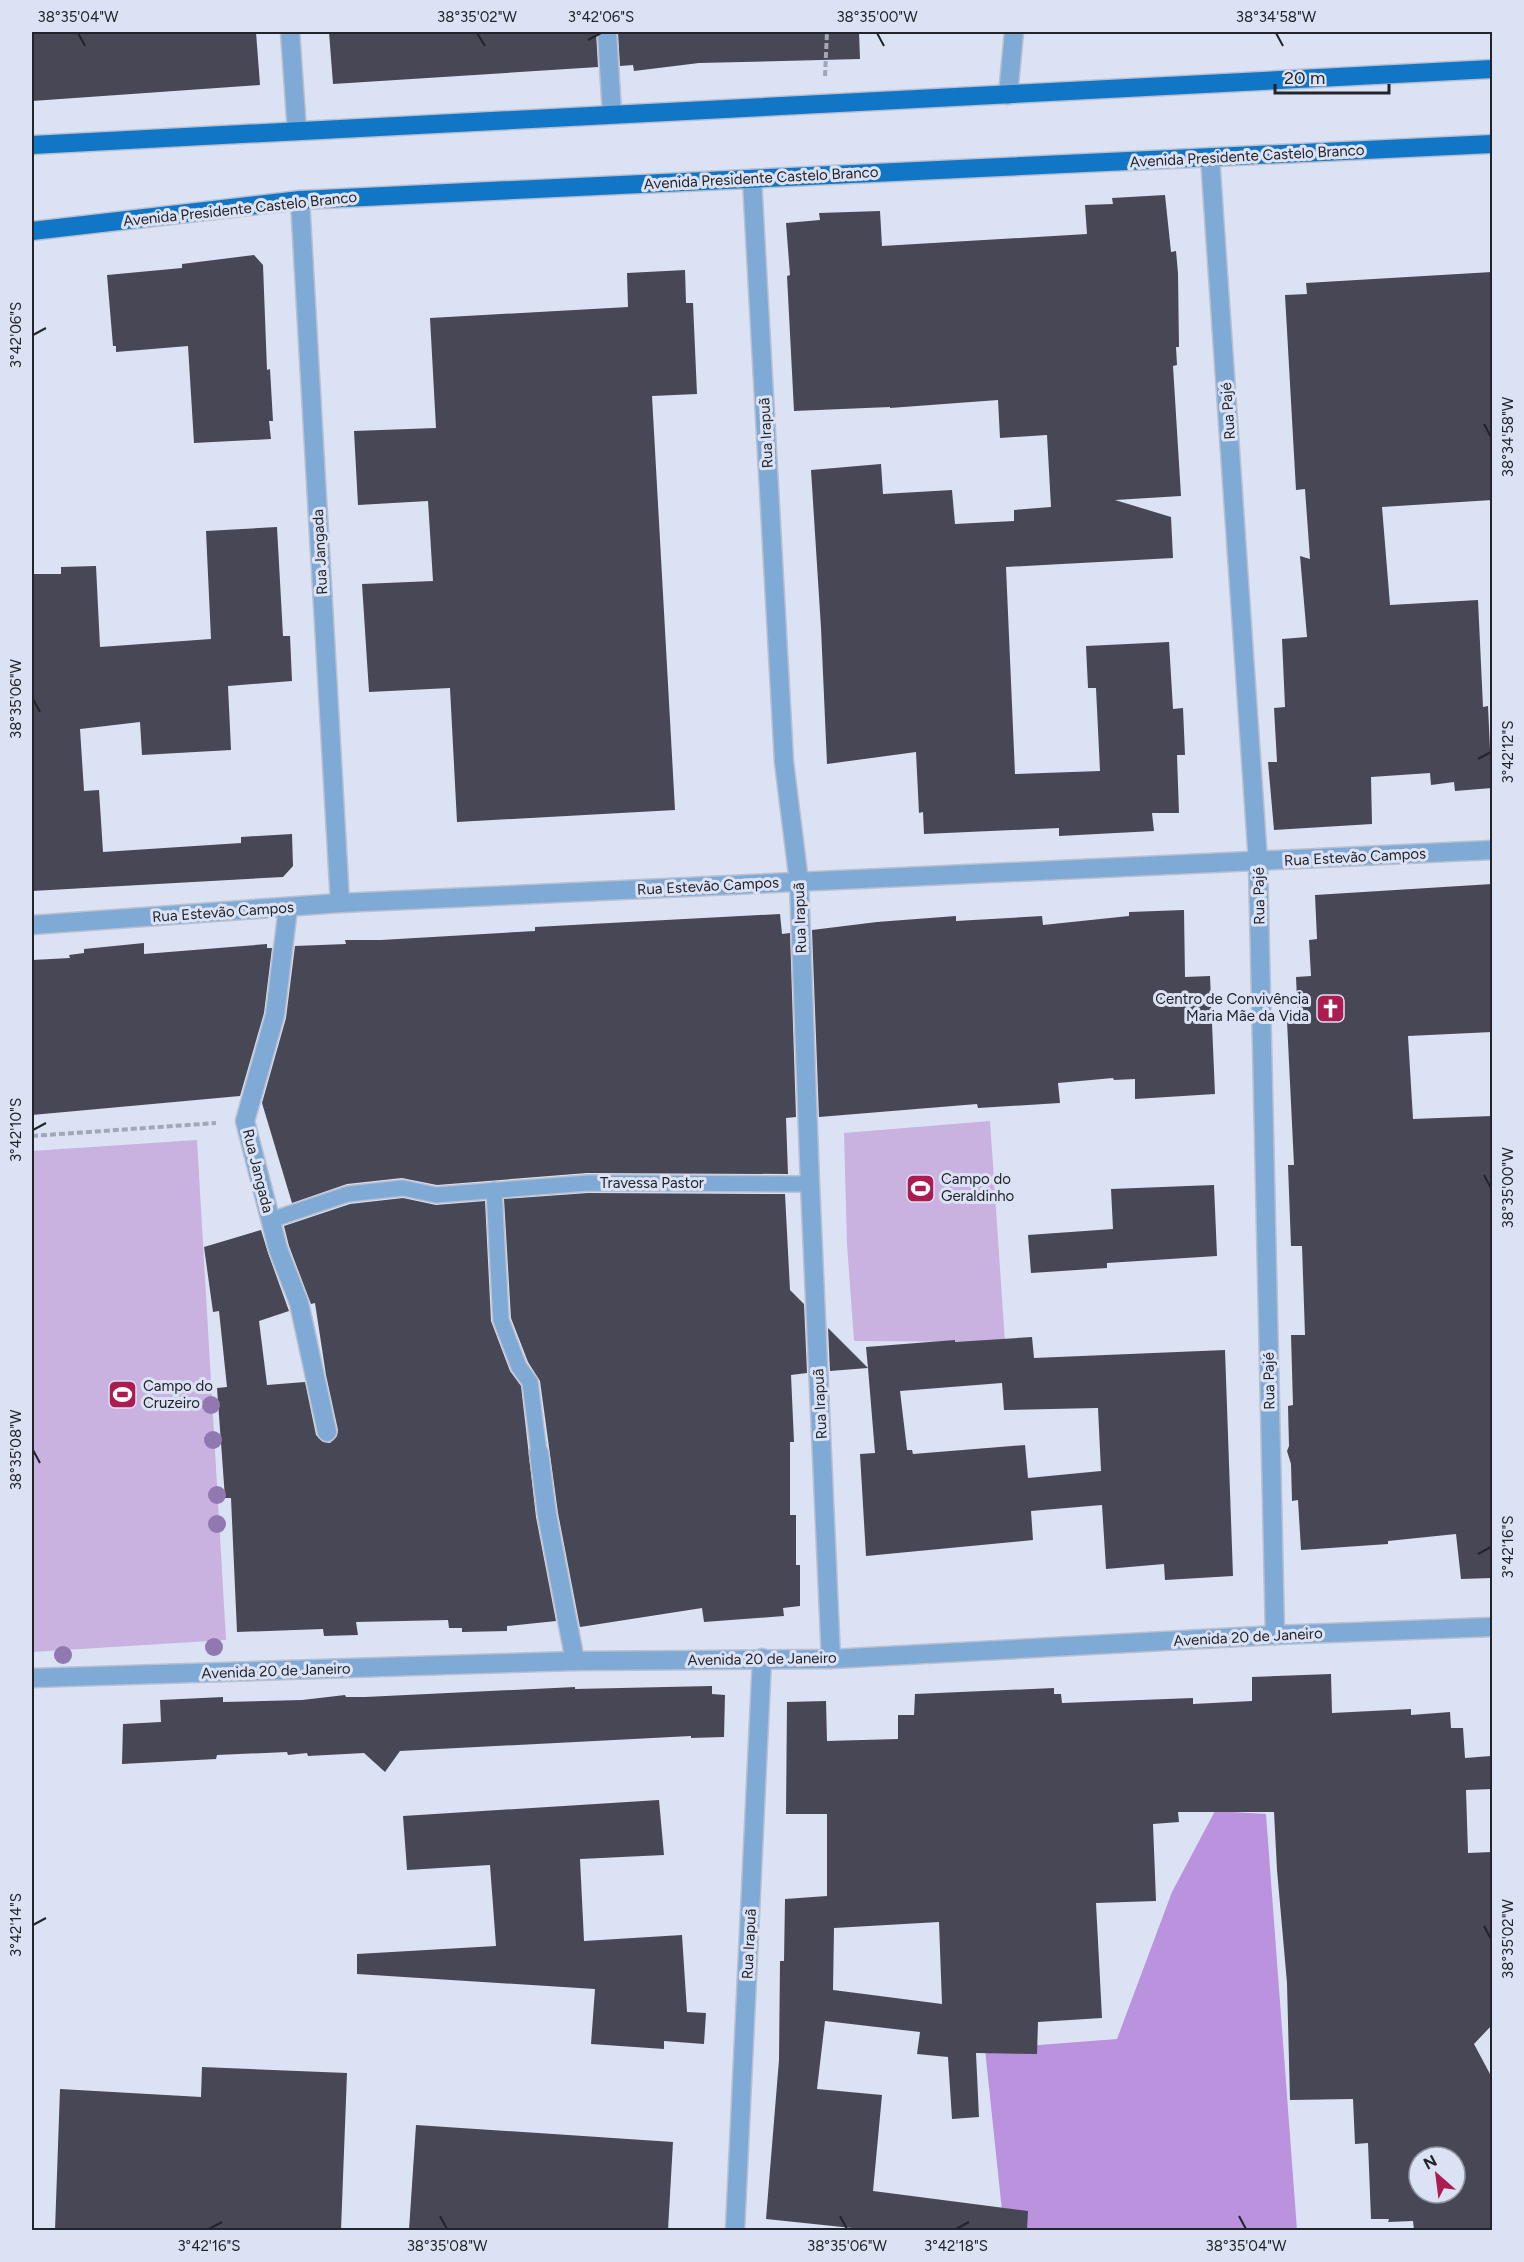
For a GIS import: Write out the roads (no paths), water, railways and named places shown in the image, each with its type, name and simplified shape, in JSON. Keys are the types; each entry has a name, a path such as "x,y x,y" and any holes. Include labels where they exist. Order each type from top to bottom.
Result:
{"main road":[{"path":"32,145 1492,69"},
{"name":"Avenida Presidente Castelo Branco","path":"32,231 300,200 1492,144"}],"street":[{"path":"290,32 297,131"},
{"path":"607,32 612,114"},
{"path":"1008,95 1014,32"},
{"name":"Rua Pajé","path":"1210,157 1258,862 1275,1635"},
{"name":"Rua Irapuã","path":"752,179 784,762 799,882 831,1659"},
{"name":"Rua Jangada","path":"300,200 340,903"},
{"name":"Rua Estevão Campos","path":"32,925 340,903 1492,850"},
{"name":"Rua Jangada","path":"288,908 275,1015 245,1120 278,1250 299,1303 327,1432"},
{"path":"539,1453 547,1515 575,1661"},
{"name":"Avenida 20 de Janeiro","path":"32,1678 575,1661 831,1659 1275,1635 1492,1627"},
{"name":"Rua Irapuã","path":"735,2230 762,1658"}],"lane":[{"name":"Travessa Pastor","path":"271,1220 348,1194 403,1188 436,1195 588,1183 810,1184"},
{"path":"494,1190 501,1320 519,1367 530,1382 539,1453"}],"place":[{"name":"Centro de Convivência Maria Mãe da Vida","path":"1330,1008"},
{"name":"Campo do Geraldinho","path":"920,1188"},
{"name":"Campo do Cruzeiro","path":"122,1395"}]}
